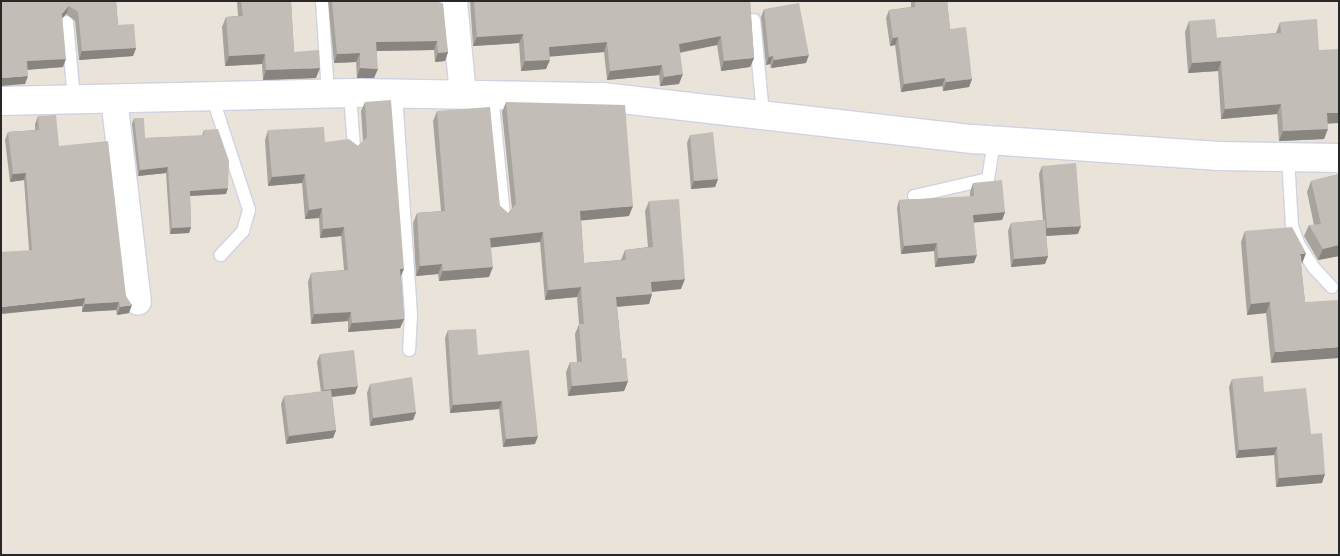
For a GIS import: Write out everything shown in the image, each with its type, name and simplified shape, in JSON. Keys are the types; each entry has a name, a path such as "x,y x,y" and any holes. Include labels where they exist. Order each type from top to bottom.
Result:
{"street":[{"path":"454,1 463,95"},
{"path":"1,101 339,94 603,97 763,114 879,130 994,140 1218,156 1339,158"},
{"path":"114,98 138,302"}],"lane":[{"path":"322,1 339,94 354,147"},
{"path":"754,20 763,114"},
{"path":"68,22 74,99"},
{"path":"396,94 411,315 409,350"},
{"path":"492,95 504,215"},
{"path":"212,96 249,210 242,232 221,255"},
{"path":"914,196 988,179 994,140"},
{"path":"1288,157 1292,226 1299,245 1314,268 1332,287"}],"building":[{"path":"1,1 116,1 118,25 134,24 136,48 82,51 78,12 69,6 62,14 66,59 27,61 28,76 1,78"},
{"path":"241,1 291,1 294,52 319,50 320,68 266,70 265,54 229,56 226,17 243,16"},
{"path":"332,1 439,1 439,3 443,3 448,52 438,53 437,41 376,42 378,69 360,68 360,53 337,54"},
{"path":"474,1 750,1 754,58 724,61 721,36 679,44 683,74 664,77 662,65 610,71 607,42 549,47 550,60 525,61 523,34 477,37"},
{"path":"915,1 947,1 950,29 966,27 972,79 946,82 945,78 904,84 898,37 893,38 889,10 915,7"},
{"path":"799,3 809,55 774,60 773,56 769,57 764,9"},
{"path":"1215,19 1217,38 1281,33 1280,22 1317,19 1319,50 1339,49 1339,113 1327,113 1328,129 1283,131 1281,104 1225,109 1221,61 1192,63 1189,21"},
{"path":"391,100 404,269 400,269 404,319 352,323 351,312 314,314 311,273 348,270 344,227 323,229 322,208 309,210 305,174 272,177 268,130 324,127 325,142 349,139 358,146 367,137 365,102"},
{"path":"506,102 625,105 633,206 580,211 584,263 626,260 625,250 653,247 649,201 679,199 685,279 651,282 652,294 616,297 622,358 626,358 628,381 572,386 570,362 582,362 579,324 584,324 581,287 548,290 543,232 490,238 493,267 443,271 442,264 420,266 417,213 445,211 437,111 490,107 500,206 508,213 516,204"},
{"path":"56,115 59,146 108,141 126,296 132,305 120,307 119,302 85,304 85,298 1,307 1,252 32,250 26,173 13,174 8,132 39,130 38,116"},
{"path":"134,118 144,118 145,138 204,135 204,130 218,129 229,161 228,188 190,191 191,227 172,228 168,167 140,170"},
{"path":"713,132 718,179 694,181 690,135"},
{"path":"1076,163 1081,226 1047,228 1042,166"},
{"path":"1339,174 1339,245 1323,249 1309,225 1321,224 1311,181"},
{"path":"1002,180 1005,212 973,215 977,255 938,258 937,243 904,246 899,200 974,196 973,183"},
{"path":"1045,220 1048,256 1014,259 1011,223"},
{"path":"1292,227 1306,253 1300,254 1305,302 1339,300 1339,347 1275,352 1270,302 1251,304 1245,231"},
{"path":"476,329 478,355 529,350 538,436 506,439 502,401 453,405 448,330"},
{"path":"354,350 358,386 324,390 320,354"},
{"path":"1263,376 1264,392 1306,388 1311,434 1322,433 1325,474 1279,478 1277,447 1239,450 1232,379"},
{"path":"412,377 416,412 373,418 370,384"},
{"path":"331,390 336,430 289,436 284,396"}]}
